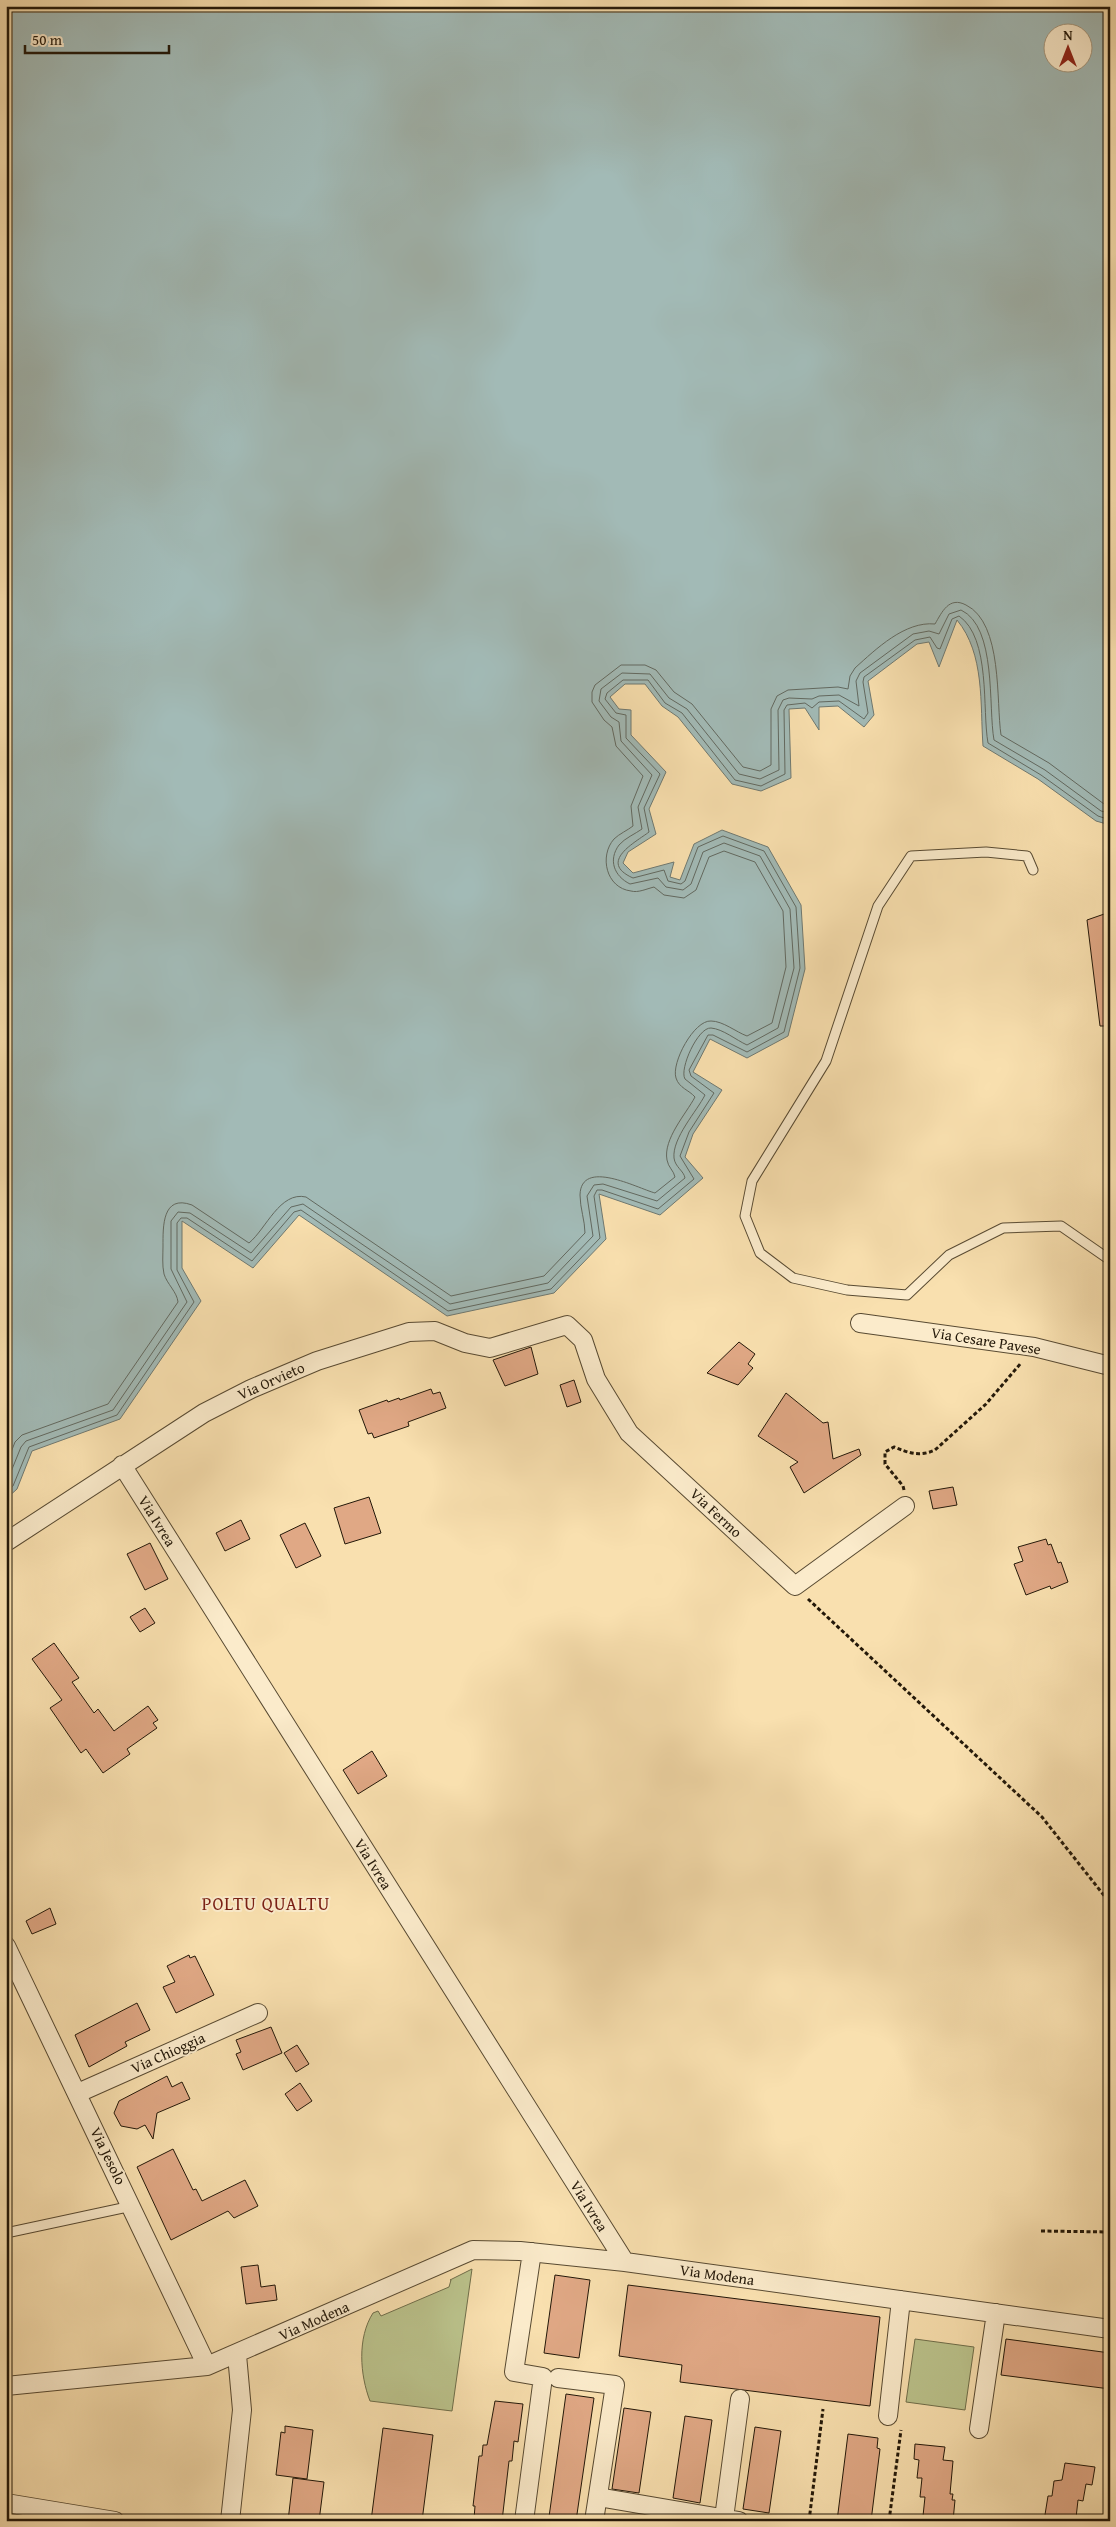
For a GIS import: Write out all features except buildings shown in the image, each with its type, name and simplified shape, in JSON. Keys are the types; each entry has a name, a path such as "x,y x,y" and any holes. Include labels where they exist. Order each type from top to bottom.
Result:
{"street":[{"name":"Via Cesare Pavese","path":"860,1323 1034,1347 1110,1366"},
{"name":"Via Orvieto","path":"6,1542 204,1412 251,1389 336,1355 409,1332 435,1331 465,1343 490,1348 567,1326"},
{"name":"Via Fermo","path":"567,1326 584,1340 596,1379 629,1433 795,1586"},
{"name":"Via Ivrea","path":"122,1465 625,2262"},
{"path":"795,1586 905,1506"},
{"name":"Via Jesolo","path":"6,1946 207,2366"},
{"name":"Via Chioggia","path":"78,2093 258,2013"},
{"name":"Via Modena","path":"6,2386 207,2366 237,2355 474,2250 532,2252 625,2262 1110,2329"},
{"path":"524,2521 543,2377 514,2372 532,2252"},
{"path":"894,2422 901,2300"},
{"path":"979,2429 996,2313"},
{"path":"230,2521 242,2410 237,2355"},
{"path":"558,2378 615,2385 594,2521"},
{"path":"598,2497 731,2519 740,2399"},
{"path":"12,2504 116,2521"}],"lane":[{"path":"1033,870 1027,856 986,852 912,856 878,906 826,1061 752,1181 745,1216 760,1253 793,1278 847,1290 907,1294 949,1255 1003,1228 1061,1226 1110,1260"},
{"path":"6,2233 132,2206"}],"path":[{"path":"905,1506 904,1486 885,1464 885,1452 894,1447 910,1454 925,1454 935,1450 986,1404 1034,1347"},
{"path":"795,1586 1042,1817 1110,1904"},
{"path":"1041,2231 1110,2232"},
{"path":"808,2521 823,2409"},
{"path":"889,2521 894,2422"},
{"path":"1106,2521 1110,2494"}],"green space":[{"path":"472,2269 452,2411 370,2401 362,2368 362,2345 364,2334 373,2313 378,2311 381,2316 449,2287 450,2280"},
{"path":"915,2339 974,2347 965,2410 906,2402"}],"water":[{"path":"6,6 1110,6 1110,825 1096,821 1038,779 983,746 981,697 977,664 966,633 957,620 939,667 929,642 917,644 868,681 874,715 864,727 838,706 819,707 819,730 805,708 789,709 791,778 761,791 732,784 678,717 662,706 645,684 625,684 610,697 619,709 631,710 631,735 666,772 649,809 656,834 628,852 623,863 633,873 674,862 670,877 680,880 694,844 722,830 768,847 801,905 805,969 788,1036 747,1058 710,1039 693,1072 722,1090 693,1134 685,1157 703,1178 660,1215 599,1194 606,1239 554,1293 447,1316 299,1215 253,1268 182,1221 182,1268 201,1301 120,1419 32,1451 17,1489 6,1499"}],"district":[{"name":"POLTU QUALTU","path":"266,1904"}]}
